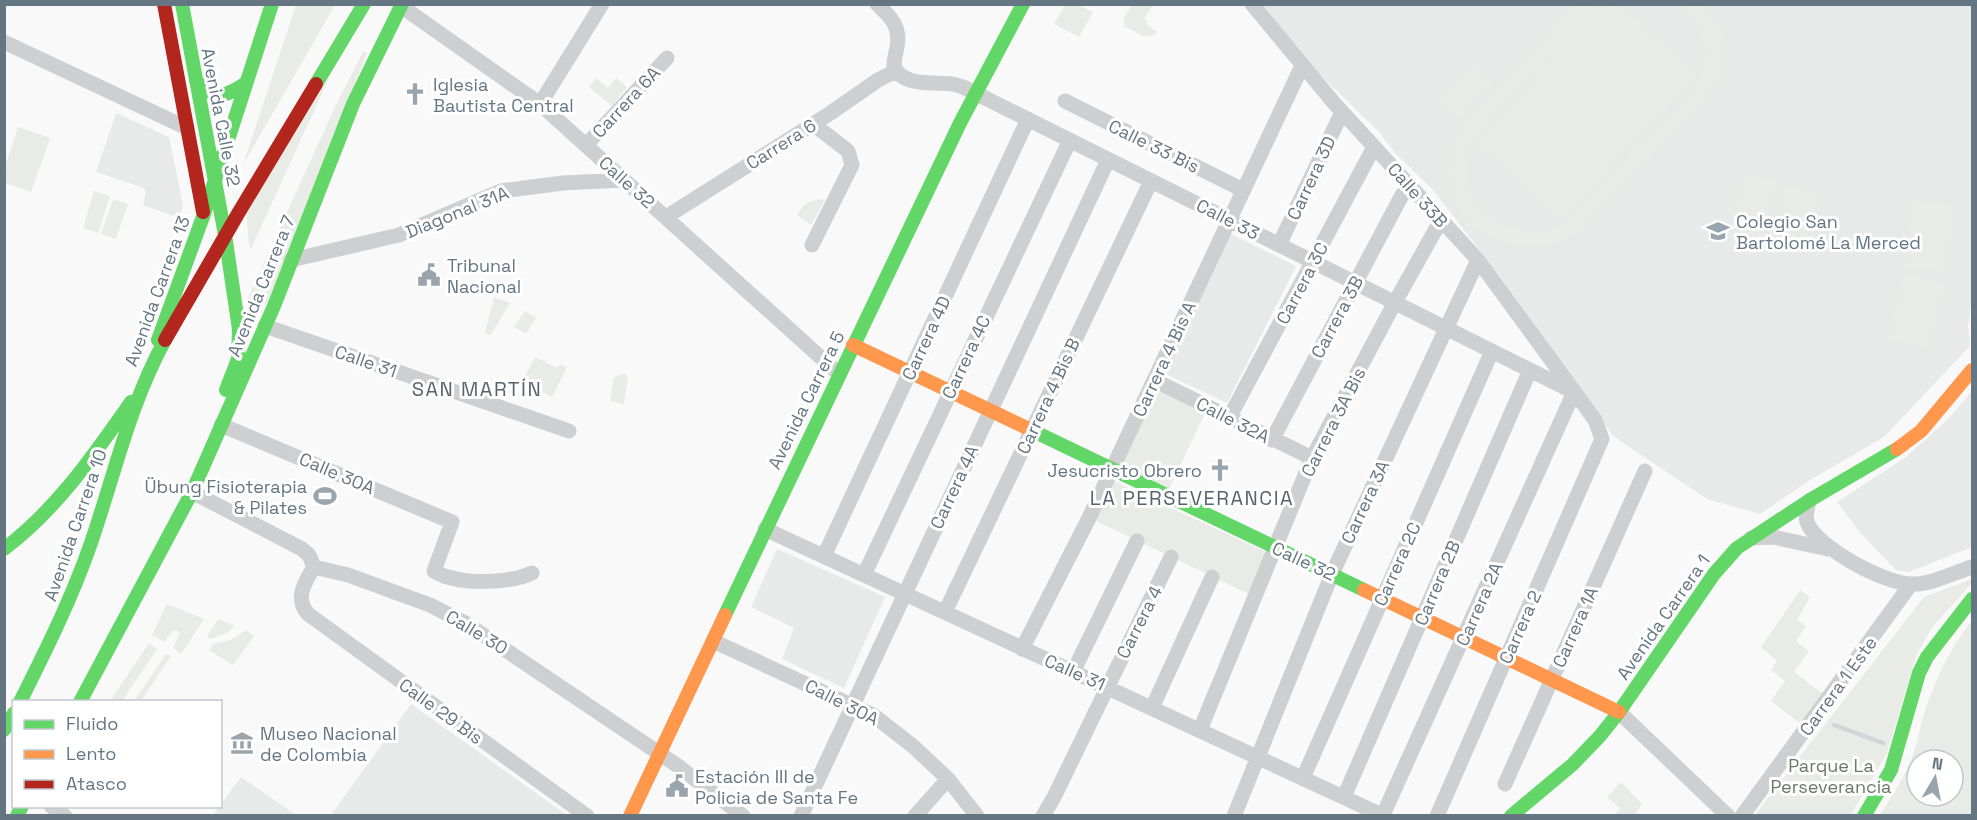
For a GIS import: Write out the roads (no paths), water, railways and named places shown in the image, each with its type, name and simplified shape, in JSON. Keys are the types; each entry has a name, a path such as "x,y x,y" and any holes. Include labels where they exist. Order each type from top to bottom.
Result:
{"main road":[{"name":"Avenida Calle 32","path":"164,4 204,214"},
{"name":"Avenida Calle 32","path":"182,4 225,235"},
{"name":"Avenida Carrera 13","path":"4,549 41,521 60,500 140,390 204,214 272,4"},
{"path":"140,390 225,235 364,4"},
{"name":"Avenida Carrera 5","path":"630,816 853,345 975,93 1023,4"},
{"name":"Avenida Carrera 7","path":"81,700 192,492 265,326 353,104 402,5"},
{"path":"196,81 210,94 223,96 234,92 246,83"},
{"name":"Avenida Carrera 7","path":"147,579 183,485 238,359 239,329 225,235"},
{"name":"Calle 32","path":"853,345 1619,712"},
{"name":"Avenida Carrera 1","path":"1511,816 1586,752 1619,712 1714,574 1734,551 1750,538 1810,500 1905,444 1921,431 1972,370"},
{"name":"Avenida Carrera 10","path":"21,700 85,561 140,390"},
{"path":"1864,816 1891,770 1919,673 1927,657 1972,600"},
{"path":"4,730 12,716"}],"street":[{"path":"540,104 602,4"},
{"name":"Calle 33B","path":"1252,4 1342,112 1478,260 1574,392"},
{"name":"Calle 32","path":"402,5 540,104 839,374"},
{"path":"880,5 897,27 898,39 894,63 896,71"},
{"path":"4,42 187,128"},
{"name":"Carrera 6A","path":"586,145 667,58"},
{"name":"Carrera 4 Bis A","path":"1022,649 1112,469 1302,66"},
{"name":"Calle 33","path":"896,71 912,80 954,84 975,93 1574,392 1595,420 1602,439"},
{"name":"Carrera 6","path":"666,217 878,80 896,71"},
{"name":"Calle 33 Bis","path":"1065,101 1243,190"},
{"name":"Carrera 3D","path":"1279,244 1342,112"},
{"name":"Carrera 4D","path":"824,556 1028,119"},
{"path":"812,245 850,170 852,159 844,147 813,124"},
{"name":"Carrera 4C","path":"864,575 1070,140"},
{"name":"Carrera 3C","path":"1230,418 1374,147"},
{"name":"Carrera 4A","path":"801,816 989,410 1108,160"},
{"name":"Diagonal 31A","path":"291,260 399,235 501,191 563,183 624,180"},
{"name":"Carrera 4 Bis B","path":"945,612 1151,181"},
{"name":"Carrera 3B","path":"1272,440 1402,195"},
{"name":"Carrera 3A Bis","path":"1200,730 1312,459 1394,303 1441,220"},
{"name":"Carrera 3A","path":"1234,816 1332,574 1478,260"},
{"name":"Calle 31","path":"265,326 568,430"},
{"name":"Carrera 2C","path":"1303,778 1492,351"},
{"name":"Carrera 2B","path":"1344,797 1530,370"},
{"name":"Calle 32A","path":"1154,380 1312,459"},
{"name":"Carrera 2A","path":"1384,815 1574,392"},
{"name":"Calle 30A","path":"221,425 452,522 434,571 453,579 484,581 532,573"},
{"name":"Carrera 2","path":"1437,816 1602,439"},
{"name":"Carrera 1A","path":"1505,784 1645,471"},
{"path":"192,492 302,549 309,555 314,567"},
{"path":"1810,500 1806,513 1809,525 1821,542 1831,550 1890,580 1911,585 1923,584 1972,567"},
{"name":"Calle 31","path":"765,529 1384,815"},
{"path":"1750,538 1773,537 1831,550"},
{"path":"1073,672 1137,541"},
{"name":"Carrera 4","path":"1043,816 1171,557"},
{"name":"Calle 29 Bis","path":"314,567 302,588 302,608 308,614 587,816"},
{"name":"Calle 30","path":"314,567 348,575 430,604 467,624 693,776 743,816"},
{"path":"1152,708 1212,577"},
{"name":"Carrera 1 Este","path":"1742,816 1911,585"},
{"name":"Calle 30A","path":"714,641 873,715 914,747 948,779 977,816"},
{"name":"Calle 32","path":"1619,712 1728,816"},
{"path":"915,816 948,779"}],"waterway":[{"path":"1834,725 1883,743"}],"place":[{"name":"Iglesia Bautista Central","path":"415,94"},
{"name":"Colegio San Bartolomé La Merced","path":"1718,231"},
{"name":"Tribunal Nacional","path":"429,275"},
{"name":"Jesucristo Obrero","path":"1220,470"},
{"name":"Übung Fisioterapia & Pilates","path":"325,496"},
{"name":"Museo Nacional de Colombia","path":"242,743"},
{"name":"Estación III de Policia de Santa Fe","path":"677,786"}],"district":[{"name":"SAN MARTÍN","path":"477,389"},
{"name":"LA PERSEVERANCIA","path":"1192,498"}],"park label":[{"name":"Parque La Perseverancia","path":"1831,775"}]}
